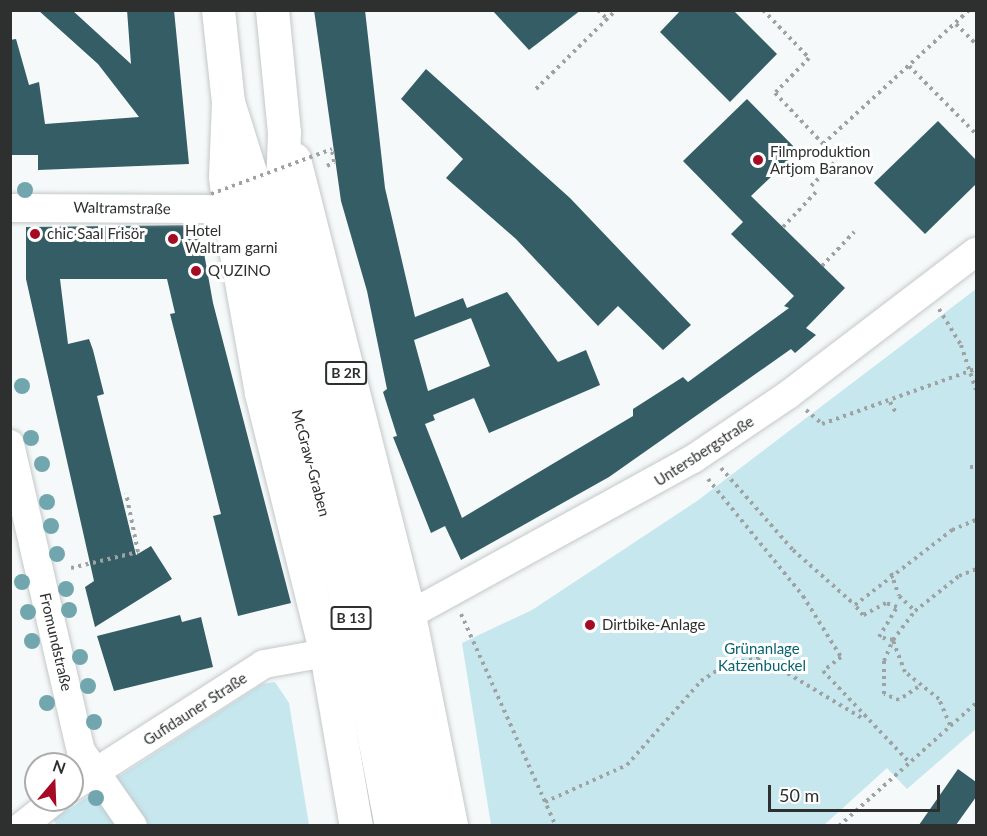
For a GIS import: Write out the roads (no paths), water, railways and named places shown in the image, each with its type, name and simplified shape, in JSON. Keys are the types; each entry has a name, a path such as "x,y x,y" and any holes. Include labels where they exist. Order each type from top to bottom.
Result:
{"main road":[{"path":"218,10 228,102 230,220 261,393 326,653 356,825"},
{"name":"B 2R","path":"272,10 284,132 305,186 409,615 451,825"},
{"name":"McGraw-Graben","path":"228,102 250,172 276,326 352,622 391,825"},
{"name":"McGraw-Graben","path":"284,132 282,189 302,307 381,617 420,825"}],"street":[{"name":"Waltramstraße","path":"10,208 206,209 230,220"},
{"name":"Untersbergstraße","path":"409,615 450,595 700,454 788,395 927,292 976,252"},
{"name":"Fromundstraße","path":"10,444 78,752"},
{"name":"Gufidauner Straße","path":"84,780 264,664 326,653"},
{"name":"Fromundstraße","path":"84,782 133,825"},
{"path":"22,825 39,812"}],"place":[{"name":"Filmproduktion Artjom Baranov","path":"758,160"},
{"name":"chic Saal Frisör","path":"35,234"},
{"name":"Hotel Waltram garni","path":"173,239"},
{"name":"Q'UZINO","path":"196,271"},
{"name":"Dirtbike-Anlage","path":"590,625"}],"park label":[{"name":"Grünanlage Katzenbuckel","path":"762,656"}]}
